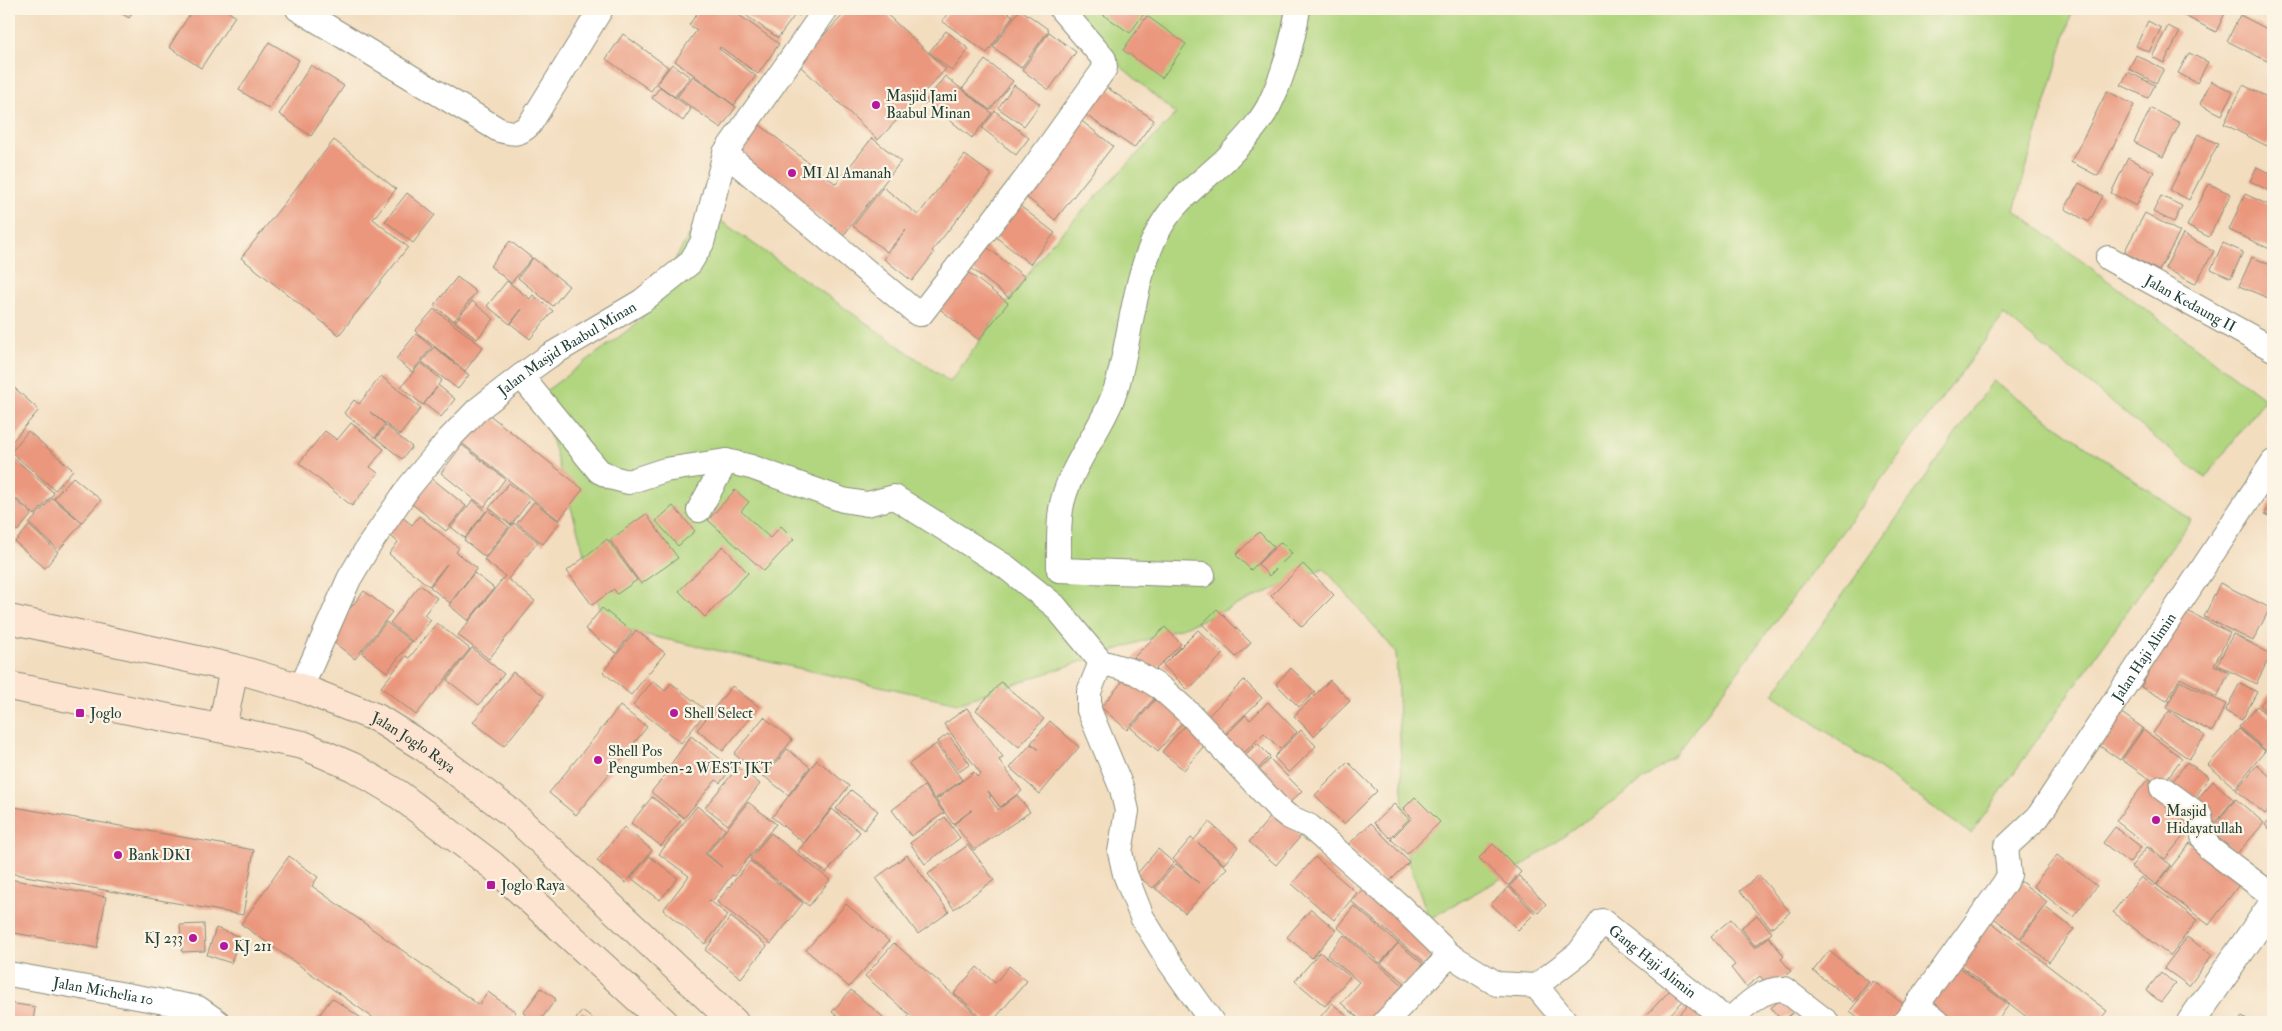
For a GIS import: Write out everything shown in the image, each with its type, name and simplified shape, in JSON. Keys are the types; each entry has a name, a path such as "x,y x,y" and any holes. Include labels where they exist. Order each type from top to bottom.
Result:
{"main road":[{"name":"Jalan Joglo Raya","path":"9,619 234,668 302,688 377,718 425,748 510,812 734,1022"},
{"path":"222,728 234,668"},
{"path":"9,686 303,745 353,767 398,794 492,865 664,1022"}],"street":[{"path":"298,9 499,130 515,134 522,132 530,124 601,9"},
{"name":"Jalan Masjid Baabul Minan","path":"302,688 349,579 391,511 449,439 477,410 521,376 549,356 642,301 690,263 702,242 725,154 826,9"},
{"path":"725,154 918,314 921,314 1026,177 1105,68 1104,59 1061,9"},
{"path":"1055,606 1059,570 1061,508 1072,478 1105,416 1118,384 1148,251 1161,225 1185,195 1226,158 1260,119 1272,100 1294,37 1298,9"},
{"name":"Jalan Kedaung II","path":"2108,258 2273,349"},
{"path":"521,376 599,470 612,478 628,482 665,470 726,461 751,467 843,500 867,504 894,497 1006,567 1055,606 1100,662 1135,672 1161,688 1191,715 1279,809 1289,817 1309,826 1402,907 1450,954 1497,984 1536,986 1566,1022"},
{"path":"699,510 726,461"},
{"name":"Jalan Haji Alimin","path":"1911,1014 2004,884 2009,875 2006,847 2038,817 2273,462"},
{"path":"1059,570 1203,575"},
{"path":"1100,662 1089,692 1089,710 1122,789 1127,811 1120,852 1124,874 1142,916 1212,1022"},
{"path":"2162,788 2200,816 2203,836 2209,848 2273,896"},
{"path":"2191,1022 2273,904"},
{"name":"Gang Haji Alimin","path":"1536,986 1580,953 1602,921 1720,1015 1728,1019 1732,1018 1752,1000 1778,988 1790,992 1827,1022"},
{"path":"1385,1022 1450,954"},
{"name":"Jalan Michelia 10","path":"9,974 195,1015"},
{"path":"1911,1014 1938,1022"},
{"path":"195,1015 218,1022"}],"green space":[{"path":"1055,9 2073,9 2014,210 2265,399 2205,478 2004,315 1673,758 1518,869 1429,919 1405,850 1396,652 1324,568 1187,626 958,703 605,626 539,396 639,322 704,209 950,382 1046,249 1176,114"},
{"path":"1993,381 2191,520 1971,834 1773,694"}],"building":[{"path":"114,9 134,9 129,18"},
{"path":"193,9 224,9 235,16 201,68 169,47"},
{"path":"700,9 731,9 779,44 758,74 720,47 719,49 756,76 734,105 675,61 697,30 689,25"},
{"path":"737,9 787,9 795,15 778,38"},
{"path":"789,9 804,9 799,16"},
{"name":"Masjid Jami Baabul Minan","path":"849,9 881,9 946,69 878,140 797,63"},
{"path":"951,9 1003,9 1013,16 987,53 942,21"},
{"path":"1020,9 1049,30 1021,68 993,47"},
{"path":"1095,9 1147,9 1130,33"},
{"path":"2171,9 2227,9 2216,32"},
{"path":"2263,9 2273,9 2273,14"},
{"path":"2240,15 2273,32 2273,64 2227,41"},
{"path":"1147,16 1186,44 1162,78 1123,50"},
{"path":"2148,21 2161,28 2149,52 2136,46"},
{"path":"2168,26 2180,32 2164,63 2152,57"},
{"path":"946,31 969,49 952,71 929,52"},
{"path":"1049,32 1076,52 1049,90 1022,70"},
{"path":"623,34 668,67 651,91 606,59"},
{"path":"269,42 299,60 269,109 239,90"},
{"path":"2189,53 2208,62 2197,83 2178,73"},
{"path":"2136,55 2164,69 2156,83 2129,69"},
{"path":"985,60 1013,81 990,110 962,89"},
{"path":"672,64 690,77 675,97 657,84"},
{"path":"311,65 344,86 311,136 279,114"},
{"path":"2128,72 2155,85 2148,98 2121,85"},
{"path":"693,76 736,107 721,128 677,97"},
{"path":"945,76 992,113 972,138 926,101"},
{"path":"2211,81 2233,92 2222,115 2200,104"},
{"path":"1014,85 1040,104 1024,126 998,108"},
{"path":"2243,85 2273,100 2273,134 2267,146 2224,124"},
{"path":"660,87 691,109 683,121 652,98"},
{"path":"1106,87 1154,120 1134,148 1086,115"},
{"path":"2107,91 2134,105 2098,176 2071,162"},
{"path":"2151,108 2180,123 2163,157 2134,142"},
{"path":"995,111 1029,138 1016,155 982,128"},
{"path":"1078,118 1113,146 1055,220 1020,192"},
{"name":"MI Al Amanah","path":"756,122 836,184 872,138 901,161 843,236 734,150"},
{"path":"2198,134 2218,144 2189,200 2170,190"},
{"path":"334,140 396,189 373,219 408,247 339,335 241,258"},
{"path":"965,155 992,175 932,251 934,253 912,281 884,259 906,230 887,252 853,226 883,187 918,215"},
{"path":"2128,158 2154,172 2136,206 2111,193"},
{"path":"2257,167 2273,175 2273,193 2250,181"},
{"path":"2079,183 2103,196 2089,222 2065,209"},
{"path":"2209,184 2231,194 2209,237 2187,226"},
{"path":"407,193 435,215 413,243 385,221"},
{"path":"2245,194 2273,207 2272,250 2229,230"},
{"path":"2161,196 2182,206 2174,222 2153,212"},
{"path":"1020,206 1055,233 1030,264 996,237"},
{"path":"2145,213 2180,232 2159,271 2124,252"},
{"path":"2183,234 2214,251 2195,284 2165,268"},
{"path":"510,241 532,258 511,283 490,266"},
{"path":"2223,243 2243,252 2231,278 2211,269"},
{"path":"983,244 1025,277 1009,298 967,265"},
{"path":"2252,257 2273,266 2273,287 2268,298 2239,286"},
{"path":"533,258 569,286 553,306 518,278"},
{"path":"960,266 1008,303 979,340 931,302"},
{"path":"457,277 476,292 454,321 434,306"},
{"path":"507,281 530,299 533,295 553,311 530,339 511,324 522,309 510,324 487,306"},
{"path":"472,301 494,319 477,339 455,322"},
{"path":"434,309 483,347 465,371 415,331"},
{"path":"416,334 432,347 412,372 396,359"},
{"path":"434,347 469,375 458,389 422,362"},
{"path":"421,363 442,380 438,385 455,399 441,417 424,404 437,387 423,405 401,387"},
{"path":"381,376 421,408 400,435 370,412 385,424 375,438 344,413 354,400 359,404"},
{"path":"9,383 39,410 9,445"},
{"path":"482,409 583,489 559,520 458,440"},
{"path":"351,423 384,449 370,467 378,473 352,506 299,463 325,431 337,440"},
{"path":"386,426 412,447 402,459 376,438"},
{"path":"28,431 73,470 55,490 11,452"},
{"path":"462,445 505,479 484,507 441,473"},
{"path":"14,458 54,493 35,515 9,492 9,464"},
{"path":"428,475 466,506 446,531 407,500"},
{"path":"73,477 101,500 82,522 54,498"},
{"path":"509,483 530,500 511,525 489,508"},
{"path":"735,490 749,502 741,511 770,538 781,526 794,539 764,571 708,520"},
{"path":"9,494 32,514 18,531 9,523"},
{"path":"2273,497 2273,518 2265,514"},
{"path":"52,498 82,523 59,550 29,524"},
{"path":"473,500 486,511 465,538 451,527"},
{"path":"534,502 560,522 543,544 517,523"},
{"path":"673,506 695,531 678,546 656,521"},
{"path":"488,510 509,527 485,557 464,540"},
{"path":"646,514 678,558 641,584 610,540"},
{"path":"419,516 459,548 456,552 477,568 450,603 430,587 447,564 429,586 389,554 398,542 388,534 402,517 412,525"},
{"path":"514,523 538,542 508,579 535,601 489,659 458,635 505,576 484,560"},
{"path":"9,525 16,531 9,540"},
{"path":"29,526 58,552 45,568 15,542"},
{"path":"1259,532 1274,547 1251,570 1236,555"},
{"path":"607,539 637,580 617,594 614,589 592,605 567,571"},
{"path":"1281,542 1292,553 1269,576 1258,564"},
{"path":"723,546 748,573 705,617 679,591"},
{"path":"1303,564 1334,595 1302,627 1271,596"},
{"path":"474,573 494,588 468,621 449,605"},
{"path":"2220,583 2270,608 2253,641 2204,617"},
{"path":"420,585 437,598 424,615 431,620 413,642 390,623"},
{"path":"364,591 392,612 355,659 327,637"},
{"path":"602,608 632,632 616,653 585,629"},
{"path":"2182,608 2230,633 2214,665 2229,673 2217,697 2180,678 2167,701 2141,687"},
{"path":"1217,609 1251,643 1236,657 1202,624"},
{"path":"386,622 411,642 387,672 362,653"},
{"path":"437,623 470,649 416,715 381,687 406,656 409,658"},
{"path":"1165,627 1181,644 1151,674 1134,657"},
{"path":"636,630 665,653 631,695 603,672"},
{"path":"1198,630 1223,654 1188,690 1163,665"},
{"path":"2233,634 2271,654 2256,684 2217,665"},
{"path":"472,648 504,674 479,705 447,680"},
{"path":"1291,668 1315,692 1299,707 1276,684"},
{"path":"513,672 544,696 504,746 473,722"},
{"path":"1128,675 1155,698 1127,730 1101,707"},
{"path":"1244,680 1262,698 1224,735 1206,718"},
{"path":"1330,680 1350,701 1314,736 1294,716"},
{"name":"Shell Select","path":"653,681 665,691 671,683 707,711 681,743 633,705"},
{"path":"2180,681 2226,704 2212,732 2166,708"},
{"path":"1001,682 1044,719 1019,747 976,710"},
{"path":"2240,683 2257,692 2242,720 2225,711"},
{"path":"732,686 759,707 723,751 697,730"},
{"path":"2273,690 2273,717 2260,705"},
{"path":"1160,694 1187,717 1158,751 1131,728"},
{"path":"1268,702 1297,732 1280,749 1264,733 1238,759 1220,741 1246,715 1250,720"},
{"name":"Shell Pos Pengumben-2 WEST JKT","path":"620,706 647,727 576,815 549,793"},
{"path":"2257,706 2273,720 2273,753 2271,755 2239,727"},
{"path":"967,708 1003,757 999,760 1022,791 1000,807 988,791 991,796 989,797 998,810 1017,795 1030,812 974,850 954,824 972,810 953,824 936,800 974,772 977,777 981,774 944,724"},
{"path":"2169,711 2205,736 2189,759 2153,733"},
{"path":"2120,712 2143,728 2120,760 2097,744"},
{"path":"764,717 792,740 763,777 734,754"},
{"path":"1050,721 1079,747 1040,794 1010,768 1031,744 1038,749 1031,743"},
{"path":"1186,724 1207,742 1184,770 1162,752"},
{"path":"2239,729 2265,751 2235,788 2208,765"},
{"path":"1301,730 1316,746 1289,773 1274,757"},
{"path":"2143,730 2182,758 2161,787 2122,760"},
{"path":"948,734 970,764 959,772 937,742"},
{"path":"691,736 732,768 720,783 716,780 684,818 651,792 668,772 666,771"},
{"path":"1257,743 1270,756 1252,775 1238,762"},
{"path":"936,744 962,780 935,799 909,764"},
{"path":"787,749 810,767 788,795 765,777"},
{"path":"1270,759 1302,791 1284,808 1253,776"},
{"path":"817,760 849,786 804,843 772,817"},
{"path":"1348,762 1377,791 1344,824 1315,795"},
{"path":"2187,762 2209,777 2190,805 2167,789"},
{"path":"2257,765 2273,779 2273,805 2265,814 2236,790"},
{"path":"738,767 760,784 728,825 705,807"},
{"name":"Masjid Hidayatullah","path":"2147,780 2197,819 2165,859 2116,821"},
{"path":"2213,781 2234,800 2213,824 2192,805"},
{"path":"924,786 944,813 911,836 892,810"},
{"path":"851,790 878,811 864,830 836,809"},
{"path":"652,797 681,820 661,846 631,823"},
{"path":"1415,797 1440,822 1407,854 1391,839 1412,818 1403,809"},
{"path":"2236,799 2264,823 2237,854 2210,830"},
{"path":"748,802 776,824 712,901 709,900 728,915 705,944 663,910 689,876 659,854 697,806 725,829 705,854 722,867 707,854"},
{"path":"1394,804 1409,819 1390,838 1374,823"},
{"path":"9,806 254,850 243,915 9,873"},
{"path":"832,809 860,832 826,873 798,851"},
{"path":"1274,813 1301,836 1276,865 1249,842"},
{"path":"2273,815 2273,832 2265,825"},
{"path":"945,817 960,838 925,864 910,843"},
{"path":"1209,822 1238,847 1224,864 1198,843 1227,868 1185,913 1155,888 1176,864 1199,883 1173,859 1191,838 1194,840"},
{"path":"1371,823 1409,862 1387,884 1348,845"},
{"path":"624,827 652,850 626,883 597,861"},
{"path":"2115,827 2141,847 2129,863 2103,843"},
{"path":"771,833 830,880 809,906 750,859"},
{"path":"2190,843 2241,882 2209,925 2157,885"},
{"path":"1493,844 1521,872 1508,886 1479,858"},
{"path":"968,845 994,880 954,909 928,874"},
{"path":"2147,847 2171,865 2156,885 2131,867"},
{"path":"1158,849 1174,863 1153,888 1136,875"},
{"path":"907,855 949,912 918,934 876,878"},
{"path":"2057,855 2097,886 2073,917 2033,886"},
{"path":"289,856 318,877 312,886 479,1005 488,992 516,1012 509,1022 379,1022 241,924"},
{"path":"649,856 678,878 660,900 631,878"},
{"path":"1315,857 1357,893 1334,920 1292,884"},
{"path":"750,861 803,903 771,944 717,902"},
{"path":"1759,875 1790,912 1771,928 1740,891"},
{"path":"1519,876 1546,904 1538,913 1510,886"},
{"path":"2141,877 2197,920 2170,956 2113,912"},
{"path":"9,879 106,897 97,948 9,932"},
{"path":"2019,880 2047,902 2020,938 1991,916"},
{"path":"1366,886 1438,947 1425,963 1352,902"},
{"path":"1509,887 1535,913 1518,930 1491,904"},
{"path":"846,904 889,941 849,987 806,950"},
{"path":"1354,906 1398,943 1380,963 1337,927"},
{"path":"2045,907 2074,929 2049,962 2021,939"},
{"path":"1311,909 1336,930 1312,958 1287,937"},
{"path":"1757,915 1772,933 1755,946 1741,928"},
{"path":"731,917 767,946 741,978 705,950"},
{"path":"1731,919 1755,948 1769,937 1784,956 1781,959 1791,971 1770,988 1760,976 1746,987 1731,968 1735,965 1711,936"},
{"path":"1990,921 2107,1011 2098,1022 2033,1022 1957,963"},
{"name":"KJ 233","path":"204,924 205,951 182,952 180,925"},
{"name":"KJ 211","path":"216,928 240,937 231,963 207,955"},
{"path":"1344,935 1403,985 1371,1022 1363,1022 1341,1003 1359,982 1327,955"},
{"path":"2187,937 2212,955 2189,986 2164,968"},
{"path":"894,943 984,1021 903,1022 910,1015 865,976"},
{"path":"1398,943 1423,964 1406,984 1381,964"},
{"path":"1829,951 1869,982 1854,1002 1813,971"},
{"path":"1320,952 1350,977 1325,1006 1295,981"},
{"path":"1009,966 1027,981 992,1022 988,1022 954,993 977,967 995,983"},
{"path":"1959,967 2009,1005 1996,1022 1948,1022 1928,1006"},
{"path":"2161,972 2175,984 2161,1002 2146,991"},
{"path":"1873,981 1907,1007 1895,1022 1864,1022 1850,1011"},
{"path":"541,988 556,999 539,1022 536,1022 523,1013"},
{"path":"1672,988 1684,1000 1663,1022 1647,1022 1643,1019"},
{"path":"851,990 883,1017 878,1022 844,1022 832,1012"},
{"path":"332,998 367,1022 314,1022"},
{"path":"1782,998 1794,1012 1782,1021 1771,1008"},
{"path":"9,1003 35,1007 33,1022 9,1022"},
{"path":"1332,1003 1354,1022 1316,1022"},
{"path":"1690,1003 1711,1022 1676,1022 1674,1020"},
{"path":"582,1011 597,1022 574,1022"},
{"path":"1806,1014 1813,1022 1797,1022"},
{"path":"2242,1017 2250,1022 2238,1022"}],"place":[{"name":"Masjid Jami Baabul Minan","path":"876,105"},
{"name":"MI Al Amanah","path":"792,173"},
{"name":"Joglo","path":"80,713"},
{"name":"Shell Select","path":"674,713"},
{"name":"Shell Pos Pengumben-2 WEST JKT","path":"598,760"},
{"name":"Masjid Hidayatullah","path":"2156,820"},
{"name":"Bank DKI","path":"118,855"},
{"name":"Joglo Raya","path":"491,885"},
{"name":"KJ 233","path":"193,938"},
{"name":"KJ 211","path":"224,946"}]}
